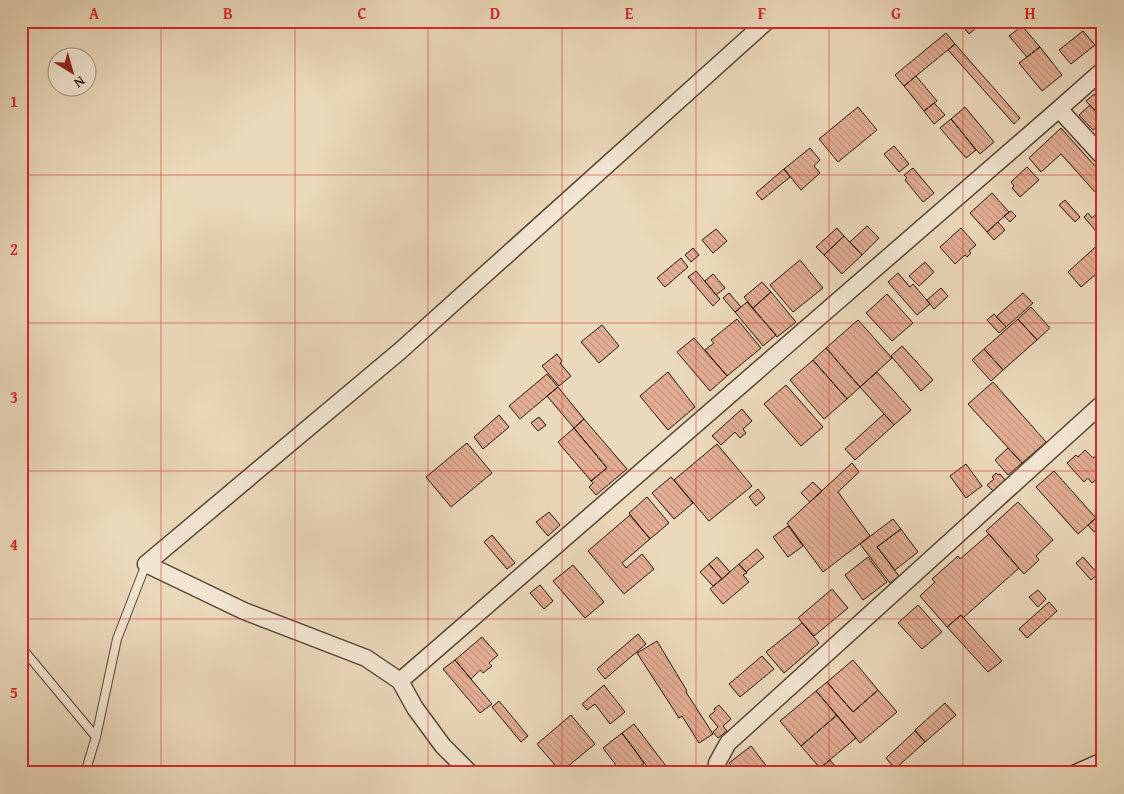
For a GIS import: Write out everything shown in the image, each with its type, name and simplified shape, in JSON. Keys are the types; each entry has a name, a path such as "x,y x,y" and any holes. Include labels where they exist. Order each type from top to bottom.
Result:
{"street":[{"path":"470,773 443,746 415,708 400,681 366,658 244,611 146,564 400,351 767,21"},
{"path":"400,681 1060,110 1103,70"},
{"path":"1060,110 1103,157"},
{"path":"716,773 717,763 728,743 1103,404"},
{"path":"1076,773 1103,762"}],"lane":[{"path":"85,773 96,736 117,639 146,564"},
{"path":"21,647 96,736"}],"building":[{"path":"960,21 984,21 969,34"},
{"path":"1022,26 1040,47 1027,57 1009,36"},
{"path":"1083,31 1095,45 1071,64 1059,50"},
{"path":"946,33 955,44 904,86 895,75"},
{"path":"955,44 1020,118 1014,124 948,50"},
{"path":"1040,47 1062,75 1042,91 1019,63"},
{"path":"916,76 937,101 924,111 904,86"},
{"path":"1103,91 1103,119 1086,101 1094,94 1096,97"},
{"path":"934,103 945,115 934,124 924,111"},
{"path":"1090,105 1103,119 1103,122 1093,130 1079,115"},
{"path":"858,107 877,130 838,162 819,139"},
{"path":"965,107 994,142 980,154 951,119"},
{"path":"951,119 976,150 966,158 940,128"},
{"path":"1061,128 1103,175 1103,201 1061,154 1041,172 1029,158"},
{"path":"894,146 909,164 899,172 884,154"},
{"path":"810,148 820,160 814,166 820,173 801,190 784,169"},
{"path":"1027,167 1039,180 1020,197 1012,188 1014,186 1011,182"},
{"path":"913,168 934,193 923,202 905,180 907,178 904,175"},
{"path":"784,169 790,177 762,200 756,193"},
{"path":"992,193 1009,212 987,232 970,213"},
{"path":"1065,200 1080,217 1075,222 1059,205"},
{"path":"1011,211 1016,216 1010,222 1004,216"},
{"path":"1088,213 1092,218 1097,213 1103,220 1102,238 1084,217"},
{"path":"998,222 1005,230 994,240 987,232"},
{"path":"867,226 879,238 862,255 850,242"},
{"path":"837,228 844,236 824,255 816,247"},
{"path":"961,228 976,245 969,251 971,253 967,257 965,255 955,264 940,247"},
{"path":"716,229 727,241 713,253 702,240"},
{"path":"844,236 862,255 842,274 824,255"},
{"path":"1102,241 1103,268 1081,287 1068,272"},
{"path":"693,248 699,255 691,262 685,255"},
{"path":"681,258 688,267 665,287 657,278"},
{"path":"800,260 823,288 793,312 770,285"},
{"path":"925,262 934,272 919,286 909,276"},
{"path":"696,271 720,299 713,306 688,277"},
{"path":"898,273 910,287 913,284 930,304 917,315 888,282"},
{"path":"713,274 725,288 716,295 705,281"},
{"path":"762,282 771,292 753,308 744,297"},
{"path":"941,288 948,296 934,309 927,300"},
{"path":"771,292 796,322 777,337 753,308"},
{"path":"729,293 741,307 735,312 723,298"},
{"path":"1023,293 1033,303 1006,327 996,317"},
{"path":"887,294 913,323 892,341 866,313"},
{"path":"747,302 776,335 763,346 735,312"},
{"path":"1031,307 1050,328 1037,340 1018,319"},
{"path":"994,314 1006,327 999,333 987,320"},
{"path":"737,319 761,348 727,376 705,350 714,343 711,340"},
{"path":"1018,319 1037,340 1003,370 984,349"},
{"path":"858,320 892,358 860,387 826,348"},
{"path":"602,325 619,346 599,363 581,342"},
{"path":"694,338 727,376 710,391 677,352"},
{"path":"902,346 933,380 921,391 891,356"},
{"path":"826,348 860,387 847,399 813,360"},
{"path":"984,349 1003,370 991,381 972,360"},
{"path":"557,354 562,361 560,363 571,376 559,386 542,366"},
{"path":"813,360 847,399 824,419 790,380"},
{"path":"668,372 695,407 668,430 640,396"},
{"path":"877,372 911,410 894,425 860,387"},
{"path":"547,374 558,387 520,419 509,406"},
{"path":"993,382 1046,442 1022,463 968,404"},
{"path":"786,385 823,427 801,446 764,404"},
{"path":"558,387 584,419 574,428 547,396"},
{"path":"742,409 752,421 743,429 746,433 740,438 735,432 721,445 712,436"},
{"path":"884,414 894,425 855,460 845,449"},
{"path":"499,415 509,427 483,449 474,437"},
{"path":"539,417 546,425 538,431 531,423"},
{"path":"584,419 627,469 596,495 589,487 593,483 591,481 607,468 574,428"},
{"path":"574,428 607,468 591,481 558,442"},
{"path":"467,443 492,473 451,507 426,477"},
{"path":"717,444 752,486 709,521 674,480"},
{"path":"1008,448 1022,463 1008,475 995,460"},
{"path":"1085,450 1093,458 1096,456 1103,464 1103,474 1092,483 1088,478 1084,482 1067,463 1076,455 1078,457"},
{"path":"852,463 859,472 838,492 870,536 823,572 787,523"},
{"path":"966,464 982,486 966,498 950,476"},
{"path":"1054,471 1096,518 1078,534 1036,487"},
{"path":"996,473 1000,474 1005,480 993,491 987,485 994,479 992,477"},
{"path":"671,477 693,503 674,519 652,493"},
{"path":"813,482 822,491 810,502 801,493"},
{"path":"758,489 765,498 756,506 749,497"},
{"path":"647,497 669,523 650,539 629,513"},
{"path":"1018,502 1053,540 1036,556 1039,560 1024,574 986,531"},
{"path":"549,512 560,525 548,536 536,522"},
{"path":"630,515 650,539 622,563 626,568 642,554 654,569 624,594 588,551"},
{"path":"1096,518 1102,525 1094,532 1088,525"},
{"path":"893,519 901,529 877,547 899,576 890,583 860,544"},
{"path":"788,526 803,546 788,557 773,537"},
{"path":"901,529 918,552 895,570 877,547"},
{"path":"989,534 1019,568 963,618 961,615 947,627 920,596 935,582 932,579 958,556 960,559"},
{"path":"492,535 515,563 507,569 484,542"},
{"path":"757,549 764,557 746,572 739,564"},
{"path":"717,557 730,572 722,579 709,564"},
{"path":"868,557 887,582 863,600 845,575"},
{"path":"1083,557 1098,574 1091,580 1076,563"},
{"path":"709,564 722,579 713,586 700,572"},
{"path":"739,564 747,573 743,575 749,582 723,604 710,589"},
{"path":"573,565 604,602 585,618 553,581"},
{"path":"540,585 553,601 544,609 530,593"},
{"path":"832,589 848,608 814,636 798,618"},
{"path":"1038,590 1046,599 1038,607 1029,597"},
{"path":"1049,602 1057,611 1027,638 1019,629"},
{"path":"918,605 942,632 922,649 898,623"},
{"path":"961,615 1002,661 988,672 947,627"},
{"path":"802,623 819,643 784,673 766,652"},
{"path":"638,634 646,644 605,679 597,669"},
{"path":"482,637 498,655 489,663 492,666 483,673 480,670 471,679 455,660"},
{"path":"657,641 713,734 699,743 682,716 679,718 637,653"},
{"path":"762,656 774,669 740,697 729,684"},
{"path":"455,660 492,704 480,713 443,669"},
{"path":"853,660 878,690 853,712 827,682"},
{"path":"827,682 853,712 878,690 897,712 860,743 816,691"},
{"path":"604,685 625,712 610,724 595,704 587,710 582,704"},
{"path":"816,691 837,715 801,746 780,721"},
{"path":"499,701 528,736 521,742 492,707"},
{"path":"945,703 956,715 925,742 915,730"},
{"path":"719,705 731,719 723,726 727,731 718,738 713,732 718,727 709,716"},
{"path":"571,715 595,744 561,772 537,744"},
{"path":"837,715 856,738 820,768 801,746"},
{"path":"634,724 666,766 657,773 652,773 622,733"},
{"path":"915,731 925,742 895,769 886,758"},
{"path":"622,733 644,763 631,773 622,773 603,748"},
{"path":"751,746 768,768 762,773 737,773 729,763"},
{"path":"830,760 841,773 824,773 820,768"}]}
